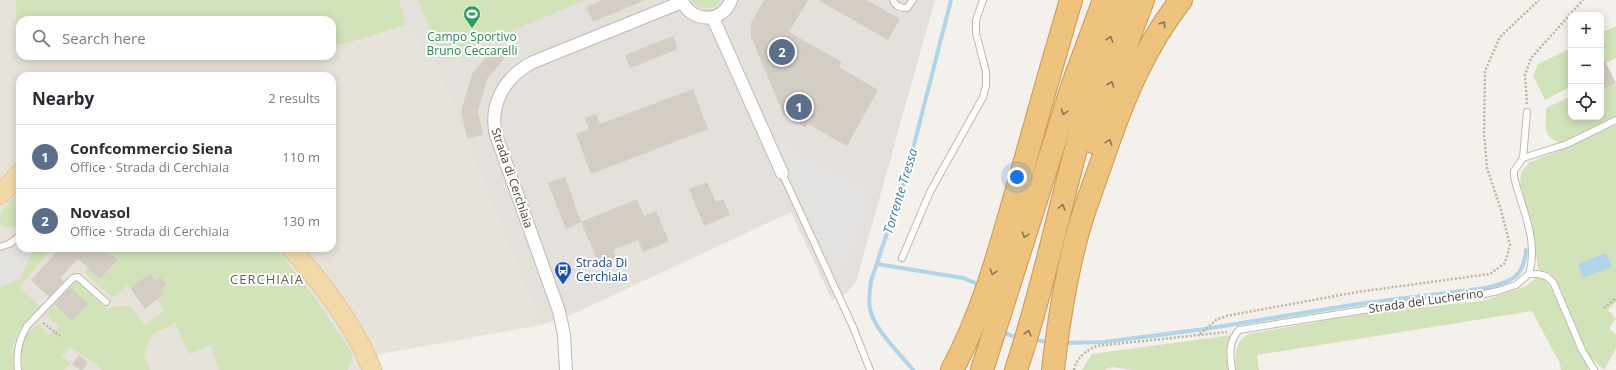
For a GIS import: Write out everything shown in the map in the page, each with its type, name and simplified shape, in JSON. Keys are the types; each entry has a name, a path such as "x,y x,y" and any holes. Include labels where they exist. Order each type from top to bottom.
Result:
{"highway":[{"path":"952,370 968,336 995,266 1071,0"},
{"path":"1039,112 1087,0"},
{"path":"982,370 1073,84 1104,0"},
{"path":"1016,370 1031,321 1089,102 1116,23 1126,0"},
{"path":"1053,370 1059,299 1066,246 1089,158 1112,82 1143,0"},
{"path":"1046,370 1059,299 1083,215 1128,91 1149,47 1181,0"}],"main road":[{"path":"0,195 16,177"},
{"path":"294,252 352,330 372,370"}],"street":[{"path":"732,0 727,9 713,18 782,172"},
{"name":"Strada di Cerchiaia","path":"566,370 564,335 559,311 496,135 494,123 496,103 512,77 531,63 682,1 691,14 698,17 713,18"}],"lane":[{"path":"892,0 902,8 907,8 913,0"},
{"path":"902,258 930,192 983,98 986,86 986,72 976,33 976,20 983,0"},
{"path":"1527,112 1523,158 1514,171 1514,178 1528,224 1533,250 1533,262 1529,274 1546,276 1553,282 1582,350 1594,370"},
{"path":"1523,158 1567,144 1616,120"},
{"path":"782,172 853,327 870,370"},
{"path":"0,247 9,244 16,239"},
{"name":"Strada del Lucherino","path":"1239,330 1370,309 1498,291 1516,285 1529,274"},
{"path":"18,370 17,352 20,339 27,326 74,278 78,277 106,302"},
{"path":"1232,370 1230,354 1231,344 1234,336 1239,330"}],"path":[{"path":"1200,334 1216,320 1226,316 1357,292 1490,274 1506,263 1510,245 1501,210 1487,168 1484,132 1484,71 1500,37 1539,0"},
{"path":"1527,112 1525,74 1531,58 1583,0"},
{"path":"1604,308 1616,298"},
{"path":"36,318 60,336"},
{"path":"1074,370 1080,357 1096,346 1239,330"}],"shaded area":[{"path":"0,0 16,0 16,60 336,60 336,45 406,25 439,72 541,325 376,355 383,370 348,370 352,361 288,370 0,370"},
{"path":"399,0 935,0 856,282 846,294 832,300 791,212 575,313 541,325 439,72 406,25"},
{"path":"774,138 871,191 847,263 835,274"},
{"path":"16,249 16,252 31,252 20,279 0,287 0,260"}],"green space":[{"path":"16,0 399,0 406,25 336,45 336,16 16,16"},
{"name":"Campo Sportivo Bruno Ceccarelli","path":"418,0 586,0 443,59"},
{"path":"691,0 721,0 718,4 710,8 702,8 694,4"},
{"path":"1616,26 1616,58 1606,63 1604,60 1604,32"},
{"path":"1568,49 1568,88 1545,100 1533,76 1538,64"},
{"path":"1616,84 1616,116 1561,143 1551,138 1546,130 1546,109 1548,107 1568,97 1568,120 1604,120 1604,90"},
{"path":"1616,125 1616,302 1608,310 1616,319 1609,328 1616,335 1616,348 1604,370 1590,357 1586,350 1554,278 1548,272 1538,271 1532,222 1520,187 1521,173 1528,163"},
{"path":"16,195 16,227 10,228 0,224 1,212"},
{"path":"31,252 49,252 20,287 40,306 21,327 14,341 14,370 0,370 0,287 20,279"},
{"path":"102,252 279,252 312,294 350,350 353,357 348,370 219,370 211,345 189,354 175,323 152,335 144,355 150,370 101,370 96,364 70,347 62,356 71,363 64,370 22,370 21,356 23,344 28,332 39,324 49,335 59,327 46,314 53,305 58,310 59,309 70,287 76,281 107,310 122,306 130,307 145,325 165,310 157,300 164,294 161,290 167,285 160,277 156,281 149,273 130,288 127,286 115,296 111,297 84,272"},
{"path":"1537,277 1544,280 1552,290 1583,358 1587,363 1588,370 1561,370 1560,364 1532,311 1257,355 1259,370 1236,370 1236,349 1240,340 1249,334 1374,312 1483,301 1526,286"},
{"path":"1232,335 1229,339 1227,348 1228,370 1133,370 1112,367 1103,370 1082,370 1092,354"}],"water":[{"path":"1606,253 1612,267 1583,278 1578,264"}],"building":[{"path":"602,0 645,0 593,22 586,7"},
{"path":"764,0 808,0 789,32 842,62 839,67 878,90 847,146 808,124 806,128 784,115 751,37 751,23"},
{"path":"818,0 867,0 900,19 888,40"},
{"path":"673,36 678,49 630,68 625,55"},
{"path":"499,47 504,59 487,79 478,111 483,135 467,138 461,111 472,74 490,52"},
{"path":"1604,59 1616,83 1604,89"},
{"path":"693,89 708,129 591,174 576,134 589,129 585,118 596,114 600,124"},
{"path":"565,177 581,222 566,229 548,183"},
{"path":"707,182 716,202 723,199 730,215 704,226 689,189"},
{"path":"637,199 644,216 656,211 669,241 643,252 638,240 613,250 616,257 599,264 581,222"},
{"path":"56,252 108,252 117,260 100,279 78,259 60,278 64,281 49,297 31,280"},
{"path":"150,273 156,281 160,277 167,285 161,290 164,294 145,309 130,288"},
{"path":"70,287 88,304 72,321 54,304"},
{"path":"79,355 88,362 83,370 80,370 72,364"}],"waterway":[{"name":"Torrente Tressa","path":"913,370 888,341 872,317 869,302 871,281 906,176 951,0"},
{"path":"1064,343 1104,342 1205,329 1358,304 1486,288 1509,281 1519,273 1525,259 1526,250"},
{"path":"877,264 963,278 980,287"},
{"path":"1001,332 1019,338"},
{"path":"1032,340 1051,342"}],"place":[{"name":"Campo Sportivo Bruno Ceccarelli","path":"472,29"},
{"name":"Novasol","path":"782,52"},
{"name":"Confcommercio Siena","path":"799,107"},
{"name":"Strada Di Cerchiaia","path":"563,285"}],"district":[{"name":"CERCHIAIA","path":"267,279"}]}
